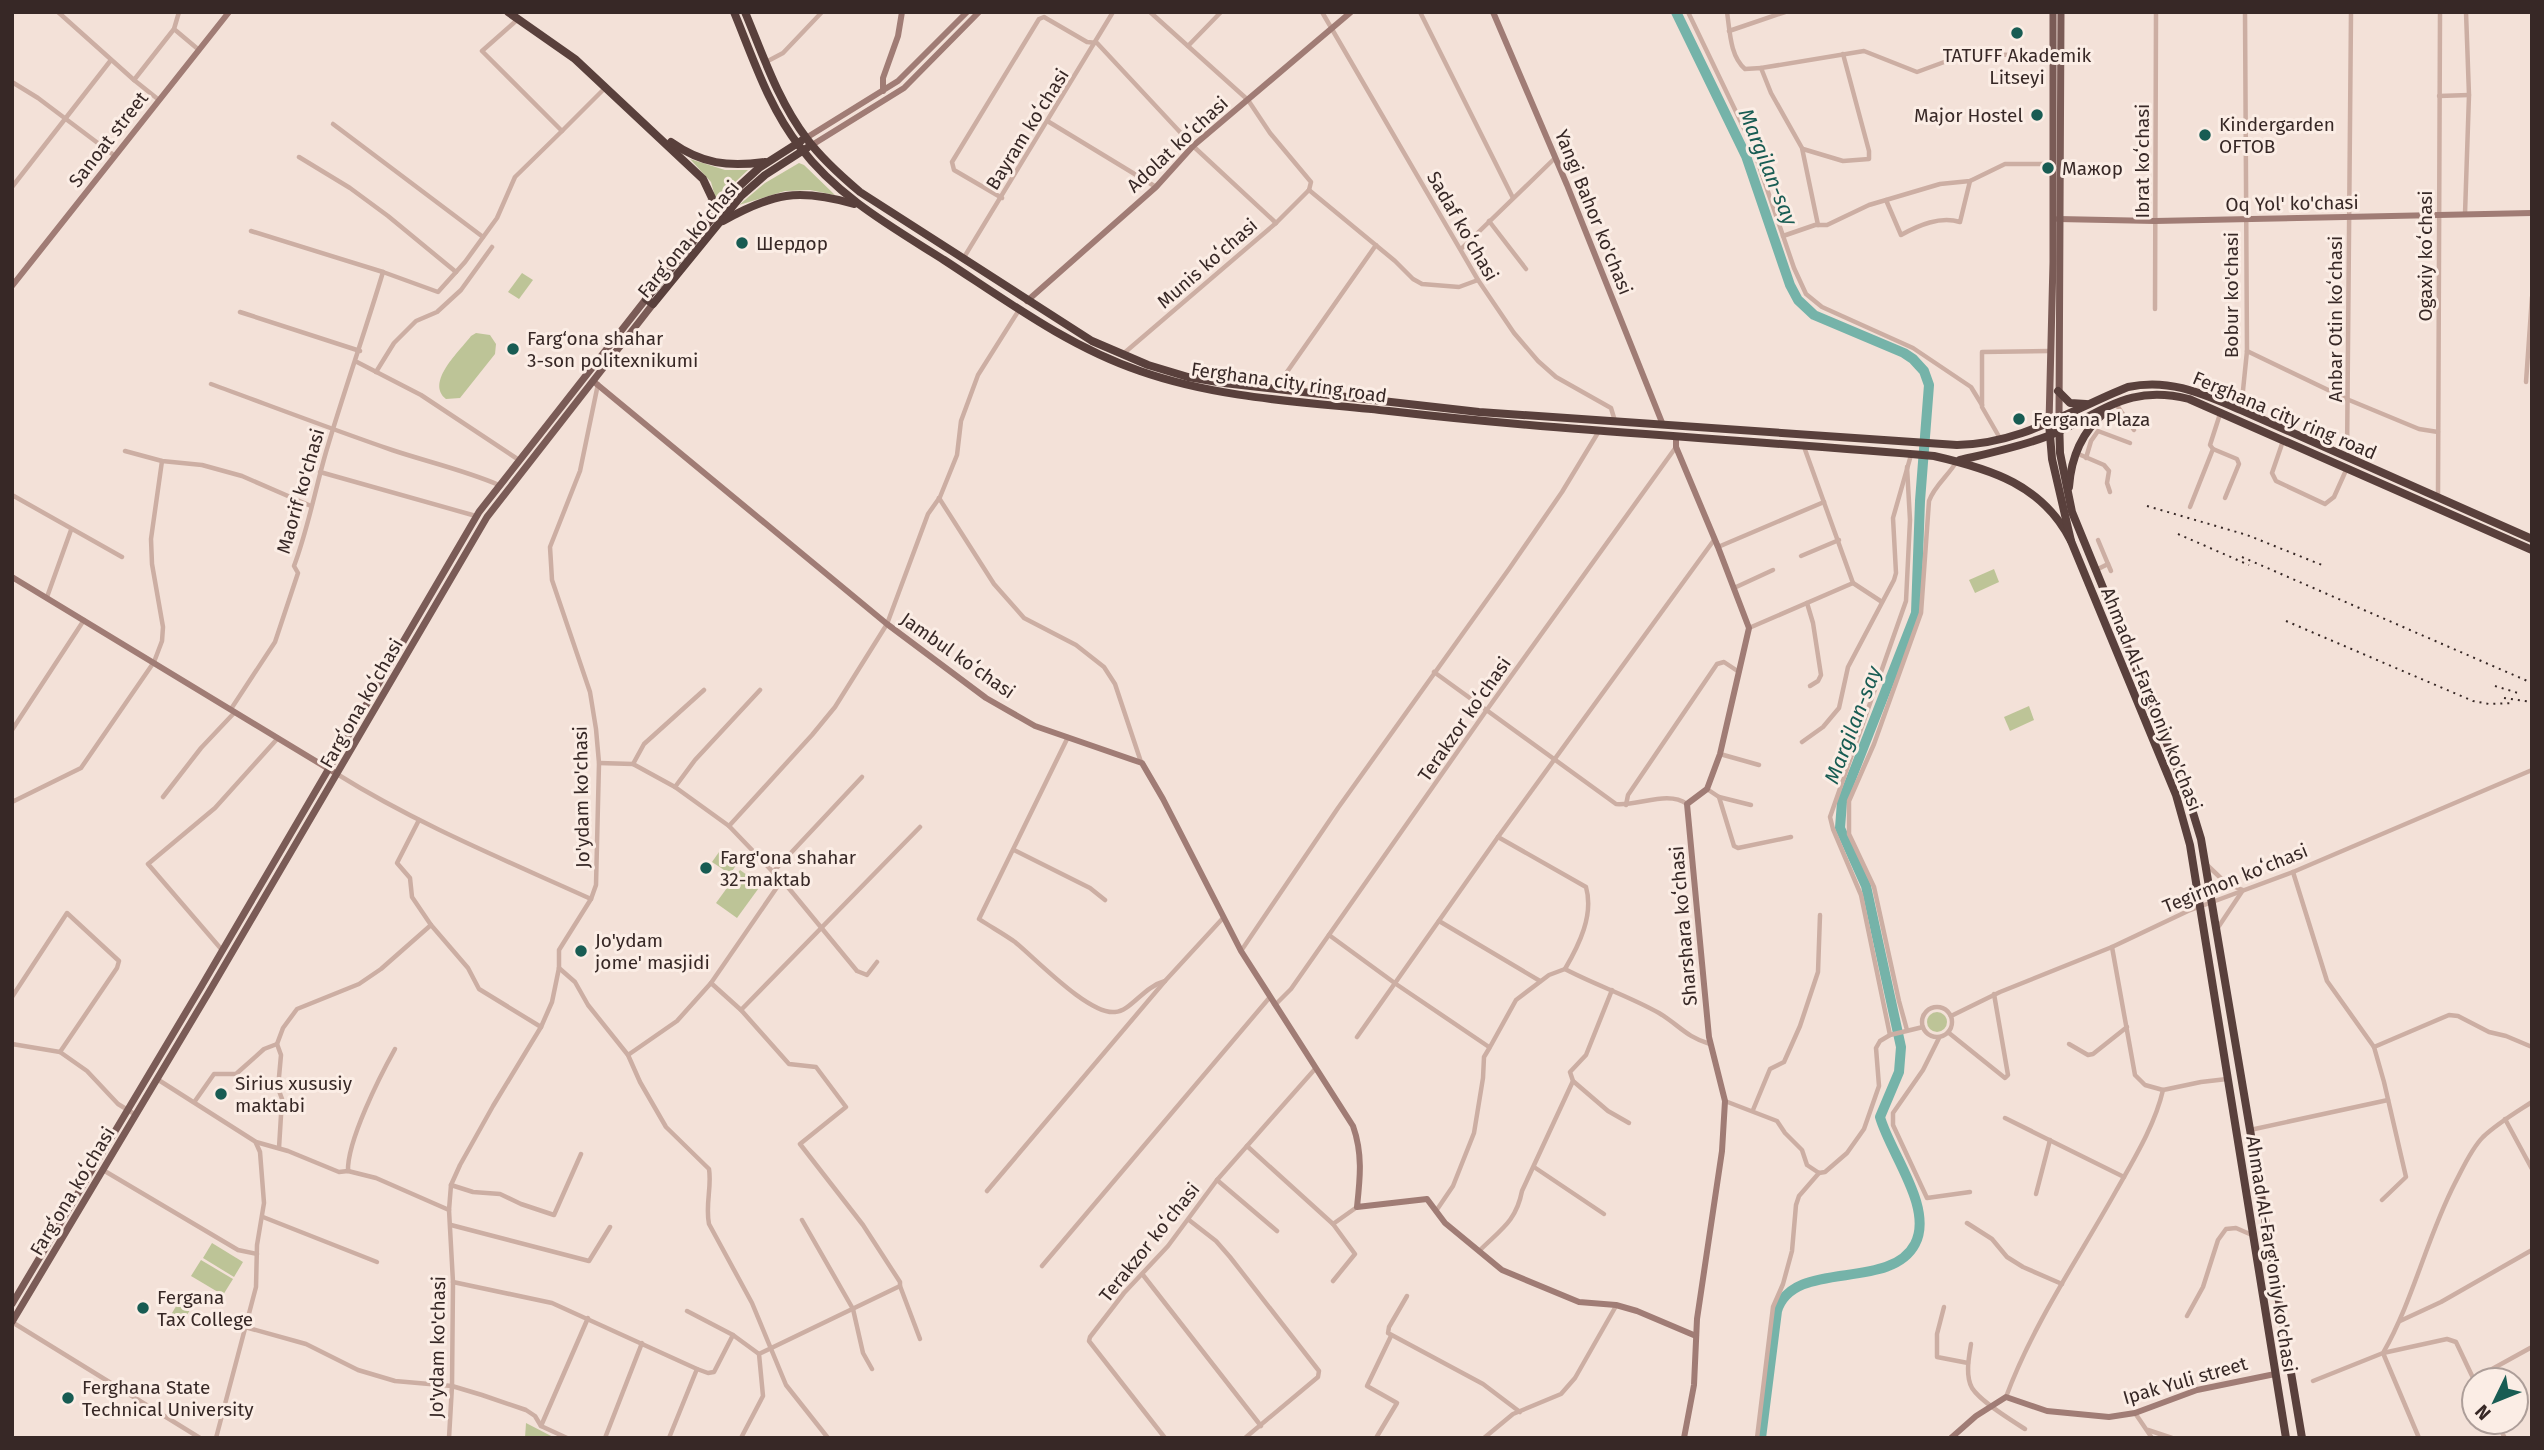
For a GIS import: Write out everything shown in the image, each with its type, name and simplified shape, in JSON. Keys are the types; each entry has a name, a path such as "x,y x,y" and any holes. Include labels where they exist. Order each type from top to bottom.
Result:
{"highway":[{"path":"508,12 575,59 706,183 713,203 714,221 784,195 825,197 859,206"},
{"name":"Ferghana city ring road","path":"734,12 769,94 800,147 838,188 859,206 1020,309 1101,356 1169,380 1268,398 1479,421 1934,456 1999,474 2022,486 2064,526 2071,541"},
{"name":"Ferghana city ring road","path":"745,12 785,104 809,141 860,192 1092,341 1122,355 1188,377 1479,412 1939,444 1976,444 2001,440 2049,423 2128,387 2170,384 2193,390 2241,410 2532,539"},
{"path":"653,130 684,152 720,164 742,166 768,162"},
{"path":"800,147 809,141"},
{"name":"Fargʻona koʻchasi","path":"650,301 714,221 735,190 768,162 800,147"},
{"name":"Fargʻona koʻchasi","path":"714,221 757,181 800,147"},
{"path":"2059,391 2070,403 2089,404"},
{"name":"Ferghana city ring road","path":"1957,461 2021,446 2140,395 2167,393 2189,399 2532,550"},
{"path":"1390,412 1391,401"},
{"path":"2068,497 2070,471 2075,453 2089,428 2114,404"},
{"name":"Ahmad Al-Farg'oniy ko'chasi","path":"2059,418 2060,453 2068,497 2079,531 2186,790 2205,864 2302,1438"},
{"name":"Ahmad Al-Farg'oniy ko'chasi","path":"2049,423 2056,479 2071,541 2176,795 2190,845 2286,1438"},
{"path":"2276,1374 2290,1370"}],"main road":[{"name":"Ahmad Al-Farg'oniy ko'chasi","path":"2049,423 2057,219 2051,164 2053,12"},
{"name":"Ahmad Al-Farg'oniy ko'chasi","path":"2059,418 2057,219 2061,12"},
{"name":"Fargʻona koʻchasi","path":"12,1304 132,1113 158,1079 487,517 595,383 650,301"},
{"name":"Fargʻona koʻchasi","path":"12,1322 103,1170 222,951 477,516 519,460 650,301"},
{"path":"2239,421 2241,410"},
{"path":"23,1286 30,1291"}],"street":[{"path":"58,12 159,100"},
{"path":"134,80 174,30 179,12"},
{"name":"Sanoat street","path":"12,286 229,12"},
{"path":"766,62 783,52 822,12"},
{"path":"883,91 883,78 898,36 902,12"},
{"path":"809,141 912,69 967,12"},
{"path":"809,141 904,88 979,12"},
{"name":"Bayram koʻchasi","path":"963,260 1097,43 1113,12"},
{"path":"1150,12 1248,100 1270,133 1311,182 1309,190 1413,279 1422,284 1459,287 1478,280"},
{"path":"1188,46 1221,12"},
{"name":"Sadaf koʻchasi","path":"1322,12 1478,280 1514,332 1538,361 1556,377 1611,408 1615,421"},
{"name":"Adolat koʻchasi","path":"1027,301 1156,187 1193,146 1351,12"},
{"path":"1420,12 1513,198"},
{"name":"Yangi Bahor ko'chasi","path":"1493,12 1663,425"},
{"path":"1688,12 1752,145 1800,284 1813,302 1913,348 1971,387 2001,440"},
{"path":"1727,12 1734,53 1745,69 1864,51 1912,71 1922,72 1947,61 1976,54 2053,56"},
{"path":"1729,30 1784,12"},
{"name":"Ibrat koʻchasi","path":"2155,309 2156,12"},
{"name":"Bobur ko'chasi","path":"2241,410 2247,351 2245,12"},
{"name":"Anbar Otin koʻchasi","path":"2347,458 2351,12"},
{"name":"Ogaxiy koʻchasi","path":"2438,499 2441,12"},
{"path":"2465,216 2469,95 2466,12"},
{"path":"1002,198 954,170 952,162 1039,19 1044,17 1087,42 1097,43 1193,146 1276,223"},
{"path":"519,19 482,51 562,131"},
{"path":"174,30 199,50"},
{"path":"1802,148 1843,161 1869,159 1843,54"},
{"path":"13,183 111,60"},
{"path":"1761,68 1771,93 1802,148 1818,225"},
{"path":"12,82 115,156"},
{"path":"251,231 438,292 497,218 515,177 606,88"},
{"path":"2440,96 2469,95"},
{"path":"1049,122 1156,187"},
{"path":"333,124 483,237"},
{"path":"299,157 350,188 456,272"},
{"path":"1461,249 1555,158"},
{"path":"1783,236 1837,222 1869,205 1940,184 1970,181 2005,164 2051,164"},
{"path":"1886,200 1901,235 1915,227 1948,219 1960,222 1970,181"},
{"name":"Munis koʻchasi","path":"1122,355 1276,223 1309,190"},
{"name":"Oq Yol' ko'chasi","path":"2057,219 2155,221 2532,214"},
{"path":"1489,221 1526,269"},
{"path":"1275,388 1376,245"},
{"path":"376,372 394,343 416,321 437,312 461,290 492,247"},
{"name":"Maorif ko'chasi","path":"163,797 233,710 275,642 298,573 294,566 304,538 320,472 357,362 383,272"},
{"path":"2526,382 2532,297"},
{"path":"729,826 835,707 887,624 928,514 939,498 957,455 961,422 978,375 1020,309"},
{"path":"240,312 360,351"},
{"path":"1982,405 1982,352 2050,351"},
{"path":"2247,351 2349,400 2419,429 2438,432"},
{"path":"357,362 421,395 519,460"},
{"name":"Jambul koʻchasi","path":"595,383 887,624 986,698 1035,726 1142,763"},
{"name":"Jo'ydam ko'chasi","path":"449,1438 453,1282 449,1210 451,1185 492,1107 541,1027 552,1002 559,968 559,950 591,899 598,869 599,763 590,692 552,580 551,547 580,471 595,383"},
{"path":"211,384 396,451 470,472 499,485"},
{"path":"2114,404 2134,430"},
{"path":"2221,413 2210,445 2213,449 2237,459 2239,464 2225,498"},
{"path":"1241,950 1434,672 1510,569 1600,430"},
{"path":"2086,458 2091,440 2098,431 2130,443"},
{"path":"1434,672 1616,804 1626,805 1674,797 1687,804 1707,789 1720,754 1749,628 1715,539 1675,447 1676,436"},
{"path":"2283,440 2272,473 2276,481 2325,504 2334,497 2347,468"},
{"path":"1803,444 1853,583 1882,602"},
{"name":"Terakzor koʻchasi","path":"1275,1005 1292,989 1675,447"},
{"path":"2190,507 2213,449"},
{"path":"125,452 162,461 202,464 242,476 311,506"},
{"path":"2075,453 2104,465 2109,471 2107,483 2110,492"},
{"path":"1801,742 1823,727 1839,708 1848,667 1896,573 1893,518 1911,454"},
{"path":"12,802 81,768 155,662 163,627 152,564 151,539 162,461"},
{"path":"1908,1030 1874,887 1849,834 1849,801 1872,749 1921,613 1929,501 1932,493 1948,477 1957,461"},
{"path":"1890,1035 1861,895 1830,817 1906,601 1910,520 1907,467"},
{"path":"320,472 477,516"},
{"path":"12,495 122,557"},
{"path":"939,498 994,584 1024,618 1076,645 1104,667 1115,684 1142,763 1223,918 1353,1126 1359,1142 1361,1164 1357,1207"},
{"path":"1718,547 1824,502"},
{"path":"47,597 71,530"},
{"path":"1357,1037 1498,837 1715,539"},
{"path":"1801,556 1839,540"},
{"path":"2098,540 2111,571"},
{"path":"2095,570 2108,565"},
{"path":"1734,588 1773,570"},
{"path":"12,576 369,794 419,820 591,899"},
{"path":"1749,628 1853,583"},
{"path":"1807,603 1821,675 1818,681 1810,686"},
{"path":"12,730 84,620"},
{"path":"1626,805 1628,795 1717,664 1724,662 1740,672"},
{"path":"633,764 644,744 704,690"},
{"path":"675,787 695,760 760,690"},
{"path":"222,951 148,864 215,808 279,737"},
{"path":"1068,737 979,919 1012,940 1080,999 1096,1008 1112,1013 1120,1012 1153,985 1165,981"},
{"path":"1720,754 1759,765"},
{"path":"599,763 633,764 675,787 729,826 782,880 862,975 870,974 877,962"},
{"name":"Tegirmon koʻchasi","path":"1951,1016 1994,994 2112,947 2160,923 2293,872 2532,770"},
{"path":"773,872 862,777"},
{"path":"1707,789 1719,796 1751,805"},
{"path":"1719,796 1731,844 1734,846 1738,848 1791,837"},
{"name":"Sharshara koʻchasi","path":"1684,1438 1694,1385 1696,1336 1722,1151 1725,1101 1711,1044 1687,804"},
{"path":"419,820 397,863 410,877 412,897 431,925 468,968 479,989 541,1027"},
{"path":"741,1010 920,827"},
{"path":"1436,1211 1453,1186 1474,1133 1484,1057 1516,1000 1540,981 1564,968 1576,950 1585,925 1586,887 1498,837"},
{"path":"1014,850 1090,888 1105,900"},
{"path":"2205,864 2227,884 2243,890 2217,930"},
{"path":"2293,872 2327,981 2374,1047 2406,1177 2382,1200"},
{"path":"628,1055 677,1021 711,983 782,880"},
{"path":"12,998 67,913 119,961 60,1052"},
{"path":"1753,1110 1770,1069 1784,1062 1787,1056 1818,972 1820,915"},
{"path":"988,1191 1165,981 1223,918"},
{"path":"1439,921 1540,981"},
{"path":"279,1148 282,1099 278,1088 281,1055 277,1044 283,1028 298,1009 359,984 381,969 431,925"},
{"path":"1329,935 1490,1047"},
{"path":"2112,947 2137,1080 2151,1088 2164,1090 2227,1079"},
{"path":"559,968 575,982 589,1005 628,1055 666,1127 709,1169 709,1224 752,1303 786,1385 828,1438"},
{"path":"1564,968 1590,983 1612,990 1658,1013 1680,1031 1711,1044"},
{"path":"711,983 741,1010 789,1064 816,1067 846,1107 800,1144 863,1225 900,1282 920,1339"},
{"path":"1612,990 1586,1055 1570,1072 1573,1081 1608,1111 1629,1123"},
{"path":"1949,1033 2005,1078 2008,1075 1994,994"},
{"path":"1042,1266 1270,997"},
{"path":"1939,1038 1929,1035 1923,1027 1923,1016 1930,1009 1944,1009 1951,1016 1953,1025 1949,1033 1939,1038 1923,1070 1893,1113 1893,1125 1927,1198 1970,1192"},
{"path":"2374,1047 2449,1015 2458,1016 2488,1032 2506,1035 2532,1047"},
{"path":"1757,1438 1773,1307 1792,1251 1799,1196 1819,1173 1825,1172 1847,1153 1864,1129 1879,1086 1877,1048 1884,1037 1923,1027"},
{"path":"2069,1044 2088,1055 2092,1054 2127,1027"},
{"path":"12,1044 60,1052 87,1071 118,1104 132,1113"},
{"path":"195,1101 214,1074 236,1074 264,1049 277,1044"},
{"path":"348,1171 348,1160 359,1129 395,1049"},
{"name":"Terakzor koʻchasi","path":"1165,1438 1089,1341 1092,1333 1189,1220 1217,1180 1315,1069"},
{"path":"158,1079 256,1142 279,1148 339,1172 348,1171 376,1178 449,1210"},
{"path":"1479,1251 1518,1209 1521,1191 1573,1081"},
{"path":"1951,1438 2006,1397 2021,1355 2124,1177 2148,1132 2164,1090"},
{"path":"2250,1130 2388,1100"},
{"path":"1725,1101 1777,1121 1802,1150 1804,1162 1819,1173"},
{"path":"2382,1353 2399,1321 2424,1252 2462,1170 2482,1139 2505,1119 2532,1102"},
{"path":"2006,1118 2124,1177"},
{"path":"2505,1119 2532,1169"},
{"path":"2036,1194 2050,1140"},
{"path":"216,1438 256,1287 257,1254 263,1217 260,1152 256,1142"},
{"path":"1247,1146 1333,1224 1355,1254 1333,1281"},
{"path":"451,1185 473,1192 500,1194 554,1215 581,1154"},
{"path":"1534,1167 1604,1214"},
{"path":"103,1170 238,1250 257,1254"},
{"path":"1217,1180 1277,1231"},
{"path":"1333,1224 1357,1207 1421,1199 1430,1201 1445,1223 1502,1270 1579,1302 1616,1305 1637,1311 1696,1336"},
{"path":"263,1217 377,1262"},
{"path":"802,1220 853,1309 863,1353 872,1369"},
{"path":"1189,1220 1216,1241 1230,1257 1319,1371 1318,1377 1245,1438"},
{"path":"1967,1223 1992,1239 2007,1257 2062,1284"},
{"path":"450,1225 589,1261 610,1227"},
{"path":"2187,1316 2203,1287 2218,1240 2227,1229 2236,1228 2253,1235"},
{"path":"2399,1321 2441,1303 2532,1250"},
{"path":"1143,1275 1261,1426"},
{"path":"453,1282 530,1296 552,1303 708,1373 714,1371 733,1335"},
{"path":"759,1354 900,1286"},
{"path":"1407,1296 1387,1331 1391,1336 1483,1384 1520,1412"},
{"path":"1484,1438 1491,1435 1513,1414 1561,1394 1574,1378 1616,1305"},
{"path":"1944,1307 1937,1334 1937,1357 1968,1363"},
{"path":"687,1311 733,1335 759,1354 763,1396 741,1438"},
{"path":"541,1426 588,1318"},
{"path":"12,1322 200,1438"},
{"path":"244,1327 306,1344 358,1370 395,1381 452,1386 526,1410 535,1416 541,1426 567,1438"},
{"path":"1376,1438 1398,1403 1367,1386 1391,1336"},
{"path":"2313,1381 2382,1353 2447,1339 2456,1342 2468,1366"},
{"path":"605,1438 642,1343"},
{"path":"1971,1344 1968,1363 1972,1387 2025,1429"},
{"path":"2498,1366 2532,1347"},
{"path":"2382,1353 2419,1438"},
{"path":"669,1438 697,1369"},
{"name":"Ipak Yuli street","path":"2006,1397 2057,1412 2109,1417 2135,1413 2197,1390 2276,1374"},
{"path":"2135,1413 2152,1438"},
{"path":"2147,1430 2172,1438"}],"green space":[{"path":"690,159 725,170 748,170 716,200 711,182"},
{"path":"799,163 835,195 810,190 785,191 739,205 765,183"},
{"path":"522,273 533,280 519,299 508,292"},
{"path":"476,333 490,335 496,344 495,354 460,398 446,399 440,384 446,367"},
{"path":"1994,569 1999,582 1975,593 1969,580"},
{"path":"2029,706 2034,720 2010,731 2004,717"},
{"path":"719,852 737,864 730,874 712,862"},
{"path":"740,870 761,885 737,918 716,903"},
{"path":"1937,1012 1944,1015 1947,1022 1944,1029 1937,1032 1930,1029 1927,1022 1930,1015"},
{"path":"212,1243 243,1262 234,1277 203,1258"},
{"path":"201,1260 233,1279 223,1295 191,1276"},
{"path":"178,1303 190,1310 178,1330 166,1323"},
{"path":"526,1423 555,1438 525,1438"}],"waterway":[{"name":"Margilan-say","path":"1676,12 1746,156 1790,285 1798,300 1814,315 1904,353 1924,371 1929,385 1920,501 1916,613 1842,802 1840,828 1866,886 1901,1047 1899,1072 1880,1117 1915,1197 1919,1230 1915,1244 1903,1258 1885,1267 1821,1279 1802,1285 1786,1295 1777,1311 1761,1438"}],"railway":[{"path":"2147,506 2247,535 2322,565"},
{"path":"2178,534 2249,565"},
{"path":"2242,557 2532,683"},
{"path":"2286,621 2473,701 2489,704 2514,703"},
{"path":"2495,686 2518,693"},
{"path":"2504,698 2532,702"}],"place":[{"name":"TATUFF Akademik Litseyi","path":"2017,33"},
{"name":"Major Hostel","path":"2037,115"},
{"name":"Kindergarden OFTOB","path":"2205,135"},
{"name":"Мажор","path":"2048,168"},
{"name":"Шердор","path":"742,243"},
{"name":"Farg‘ona shahar 3-son politexnikumi","path":"513,349"},
{"name":"Fergana Plaza","path":"2019,419"},
{"name":"Farg'ona shahar 32-maktab","path":"706,868"},
{"name":"Jo'ydam jome' masjidi","path":"581,951"},
{"name":"Sirius xususiy maktabi","path":"221,1094"},
{"name":"Fergana Tax College","path":"143,1308"},
{"name":"Ferghana State Technical University","path":"68,1398"}]}
